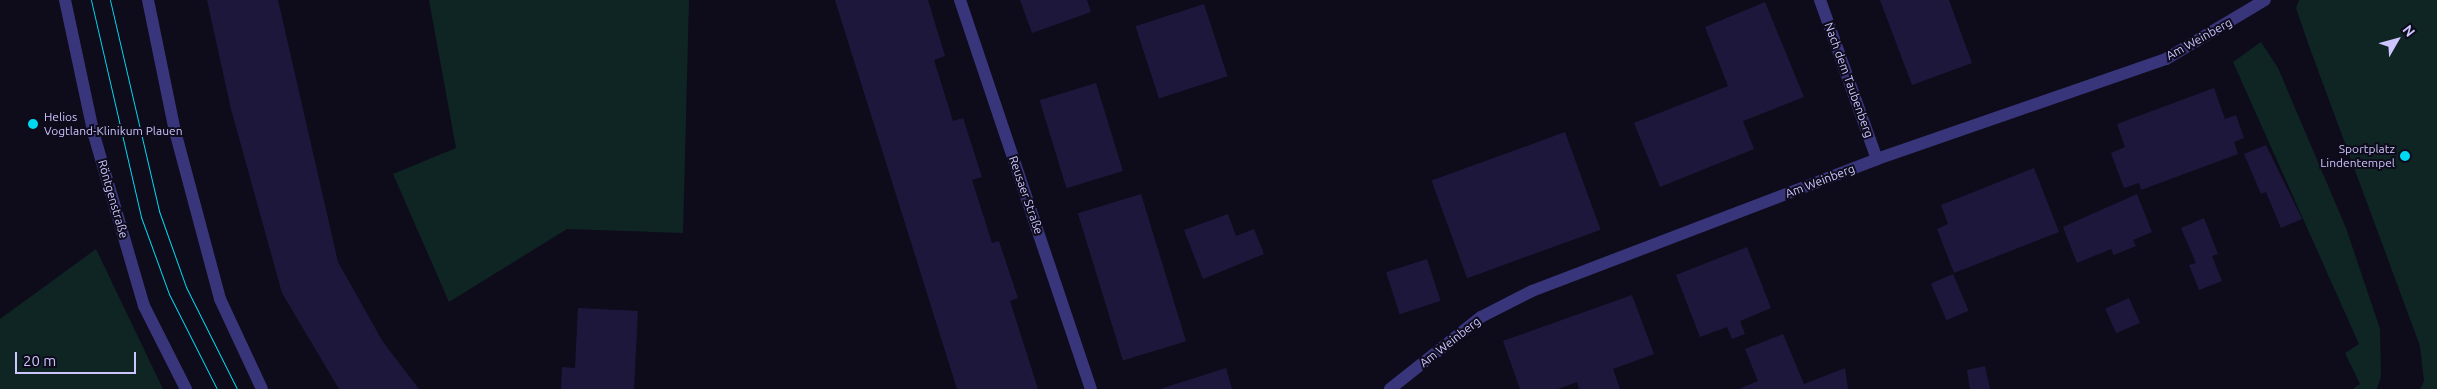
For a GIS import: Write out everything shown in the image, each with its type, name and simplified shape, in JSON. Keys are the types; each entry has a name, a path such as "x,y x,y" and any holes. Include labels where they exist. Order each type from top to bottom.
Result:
{"street":[{"name":"Röntgenstraße","path":"65,0 94,135 144,306 186,389"},
{"path":"148,0 175,131 220,299 262,389"},
{"name":"Reusaer Straße","path":"960,0 1092,389"},
{"name":"Nach dem Taubenberg","path":"1820,0 1877,159"},
{"name":"Am Weinberg","path":"1390,389 1481,317 1532,291 1877,159 2166,59 2265,0"}],"green space":[{"path":"429,0 689,0 683,233 567,229 449,302 393,174 456,148"},
{"name":"Sportplatz Lindentempel","path":"2299,0 2437,0 2437,389 2420,389 2424,381 2420,346 2309,46 2296,8"},
{"path":"2261,42 2278,68 2346,228 2380,329 2381,376 2377,389 2353,389 2360,384 2345,353 2359,344 2233,62"},
{"path":"96,249 163,389 0,389 0,319"}],"building":[{"path":"207,0 278,0 338,262 383,342 419,389 339,389 282,293 231,109"},
{"path":"835,0 928,0 945,56 934,60 953,121 963,118 982,177 972,180 992,243 999,241 1018,298 1010,301 1038,389 957,389"},
{"path":"1020,0 1087,0 1091,12 1032,33"},
{"path":"1880,0 1949,0 1972,63 1912,85"},
{"path":"1765,2 1804,97 1743,121 1754,149 1660,187 1634,123 1728,86 1705,27"},
{"path":"1204,4 1227,76 1159,99 1136,26"},
{"path":"1096,83 1123,171 1066,188 1040,100"},
{"path":"2214,88 2225,119 2236,115 2244,138 2234,142 2238,154 2141,190 2139,183 2124,188 2111,153 2125,147 2117,124"},
{"path":"1565,132 1601,230 1467,278 1432,181"},
{"path":"2266,145 2302,219 2281,228 2266,192 2261,194 2244,154"},
{"path":"2034,168 2059,232 1954,273 1937,229 1948,224 1941,205"},
{"path":"1141,194 1186,341 1123,361 1078,213"},
{"path":"2137,194 2152,232 2133,240 2136,246 2114,255 2111,249 2077,263 2063,227"},
{"path":"1228,214 1236,236 1254,229 1264,254 1203,279 1184,230"},
{"path":"2204,218 2218,254 2212,256 2222,281 2199,290 2189,265 2196,263 2181,228"},
{"path":"1747,247 1771,308 1740,321 1745,334 1732,339 1727,327 1700,337 1676,275"},
{"path":"1427,259 1441,301 1400,314 1386,272"},
{"path":"1953,274 1969,311 1947,320 1931,283"},
{"path":"1632,295 1654,354 1613,369 1620,389 1579,389 1577,382 1558,389 1520,389 1503,341"},
{"path":"2129,298 2140,323 2116,333 2105,309"},
{"path":"578,308 638,311 634,389 561,389 562,367 575,368"},
{"path":"1783,334 1804,384 1845,368 1848,389 1739,389 1758,381 1745,349"},
{"path":"1985,366 1990,389 1970,389 1967,370"},
{"path":"1226,368 1232,389 1160,389"}],"tram line":[{"path":"91,0 141,217 169,294 217,389"},
{"path":"110,0 159,211 186,287 237,389"}],"place":[{"name":"Helios Vogtland-Klinikum Plauen","path":"33,124"},
{"name":"Sportplatz Lindentempel","path":"2405,156"}]}
